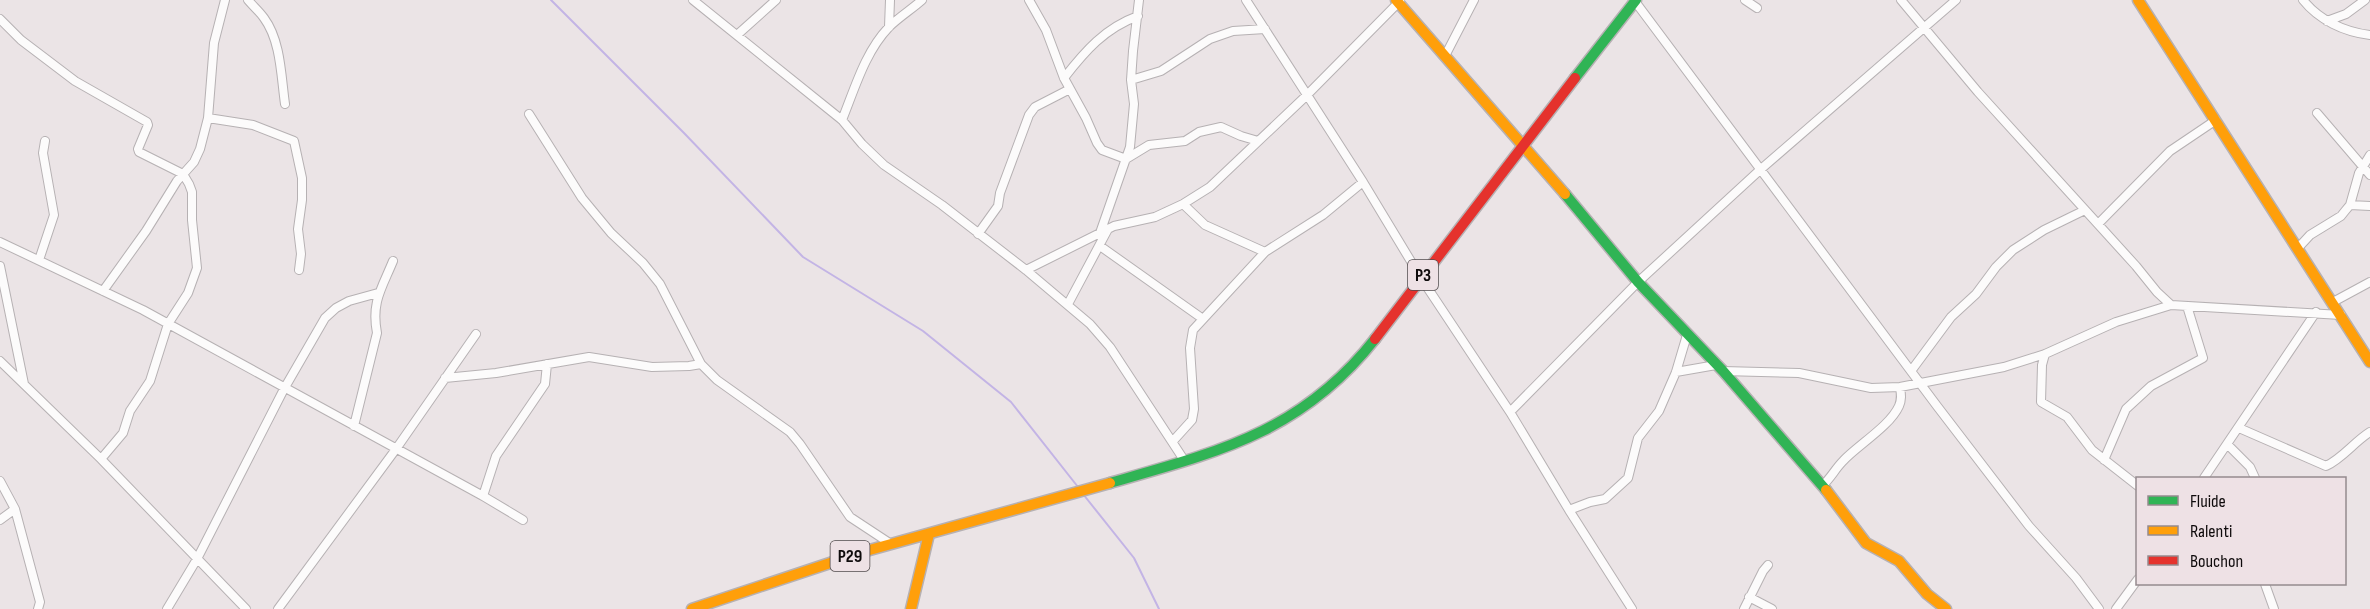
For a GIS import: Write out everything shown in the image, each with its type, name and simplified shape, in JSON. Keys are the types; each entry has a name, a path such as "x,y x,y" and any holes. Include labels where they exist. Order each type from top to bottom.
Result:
{"main road":[{"name":"P3","path":"1012,512 1237,442 1287,419 1321,397 1373,342 1635,0"},
{"path":"2138,0 2370,362"},
{"path":"1399,1 1523,144 1638,282 1719,368 1822,486 1866,543 1899,561 1926,594 1946,609"},
{"name":"P29","path":"692,609 783,577 891,544 1012,512"},
{"path":"911,609 929,534"}],"street":[{"path":"103,291 142,237 162,202 197,156 208,118 214,44 225,0"},
{"path":"248,0 264,18 271,32 280,68 285,104"},
{"path":"693,0 842,120 884,165 942,205 1026,270 1090,324 1110,347 1184,460"},
{"path":"737,34 776,0"},
{"path":"889,27 890,0"},
{"path":"842,120 863,68 878,42 889,27 922,0"},
{"path":"1029,0 1046,30 1064,78 1100,148 1126,159"},
{"path":"1100,233 1130,147 1133,123 1131,80 1139,0"},
{"path":"1246,0 1632,609"},
{"path":"1445,56 1474,0"},
{"path":"1635,0 1920,383 2029,526 2076,578 2099,609"},
{"path":"1745,0 1757,8"},
{"path":"1901,0 1978,92 2171,305"},
{"path":"1509,412 1638,282 1761,169 1956,0"},
{"path":"2303,0 2327,21 2348,31 2370,35"},
{"path":"2327,21 2346,14 2365,0"},
{"path":"1026,270 1108,229 1155,217 1184,204 1216,182 1306,96 1399,1"},
{"path":"1064,78 1088,48 1124,21 1138,16"},
{"path":"0,19 21,40 75,81 147,122 139,152 183,174 192,192 197,268 188,293 168,324 150,381 130,411 123,433 101,459"},
{"path":"1131,80 1161,71 1210,39 1233,31 1264,29"},
{"path":"978,234 998,206 1000,193 1029,115 1035,107 1071,89"},
{"path":"2317,113 2370,174"},
{"path":"529,114 582,198 611,233 643,263 660,284 701,364 717,380 790,432 850,517 891,544"},
{"path":"208,118 253,125 294,141 302,177 298,229 302,254 299,270"},
{"path":"2098,224 2170,151 2216,120"},
{"path":"1126,159 1149,144 1185,141 1199,132 1221,127 1258,141"},
{"path":"39,260 54,214 43,153 45,141"},
{"path":"2298,248 2310,235 2341,216 2350,205 2363,165 2370,155"},
{"path":"1173,441 1192,420 1194,409 1190,348 1193,330 1265,252 1323,215 1363,182"},
{"path":"1184,204 1205,225 1265,252"},
{"path":"2350,205 2370,206"},
{"path":"1911,371 1951,317 1976,294 1996,267 2013,250 2044,230 2085,210"},
{"path":"1068,304 1108,229"},
{"path":"0,242 168,324 523,520"},
{"path":"1100,246 1203,319"},
{"path":"354,426 377,333 375,309 378,292 393,261"},
{"path":"0,266 25,385"},
{"path":"2333,302 2370,282"},
{"path":"167,609 197,559 285,389 325,318 336,308 349,301 378,292"},
{"path":"1676,372 1719,368 1799,373 1870,388 1900,387 2004,367 2045,354 2116,322 2171,305 2341,315"},
{"path":"2104,460 2126,409 2151,386 2203,358 2187,306"},
{"path":"2205,477 2316,312"},
{"path":"278,609 476,334"},
{"path":"1569,510 1605,499 1628,478 1638,438 1659,411 1676,372 1687,335"},
{"path":"2045,354 2042,365 2041,402 2067,417 2091,450 2136,484"},
{"path":"445,378 496,373 589,357 652,367 701,364"},
{"path":"0,361 101,459 246,609"},
{"path":"483,496 496,456 545,384 547,364"},
{"path":"1822,486 1843,461 1899,408 1900,387"},
{"path":"2239,428 2326,466 2335,462 2352,444 2370,432"},
{"path":"2227,444 2250,467 2255,477"},
{"path":"0,481 15,509 40,602 38,609"},
{"path":"0,520 15,509"},
{"path":"1744,609 1768,565"},
{"path":"2116,609 2136,582"},
{"path":"2265,585 2274,609"},
{"path":"1749,597 1772,609"}],"waterway":[{"path":"551,0 684,133 803,257 923,331 1011,402 1078,487"},
{"path":"1083,494 1134,558 1159,609"}],"traffic: fast":[{"path":"1575,78 1636,0"},
{"path":"1565,194 1638,282 1723,371 1826,490"},
{"path":"1110,483 1222,448 1288,417 1318,396 1347,371 1375,339"}],"traffic: slow":[{"path":"1396,0 1565,194"},
{"path":"2138,0 2370,362"},
{"path":"692,609 866,551 1110,483"},
{"path":"1826,490 1866,543 1899,561 1927,594 1946,609"},
{"path":"911,609 929,534"}],"traffic: jam":[{"path":"1375,339 1575,78"}]}
